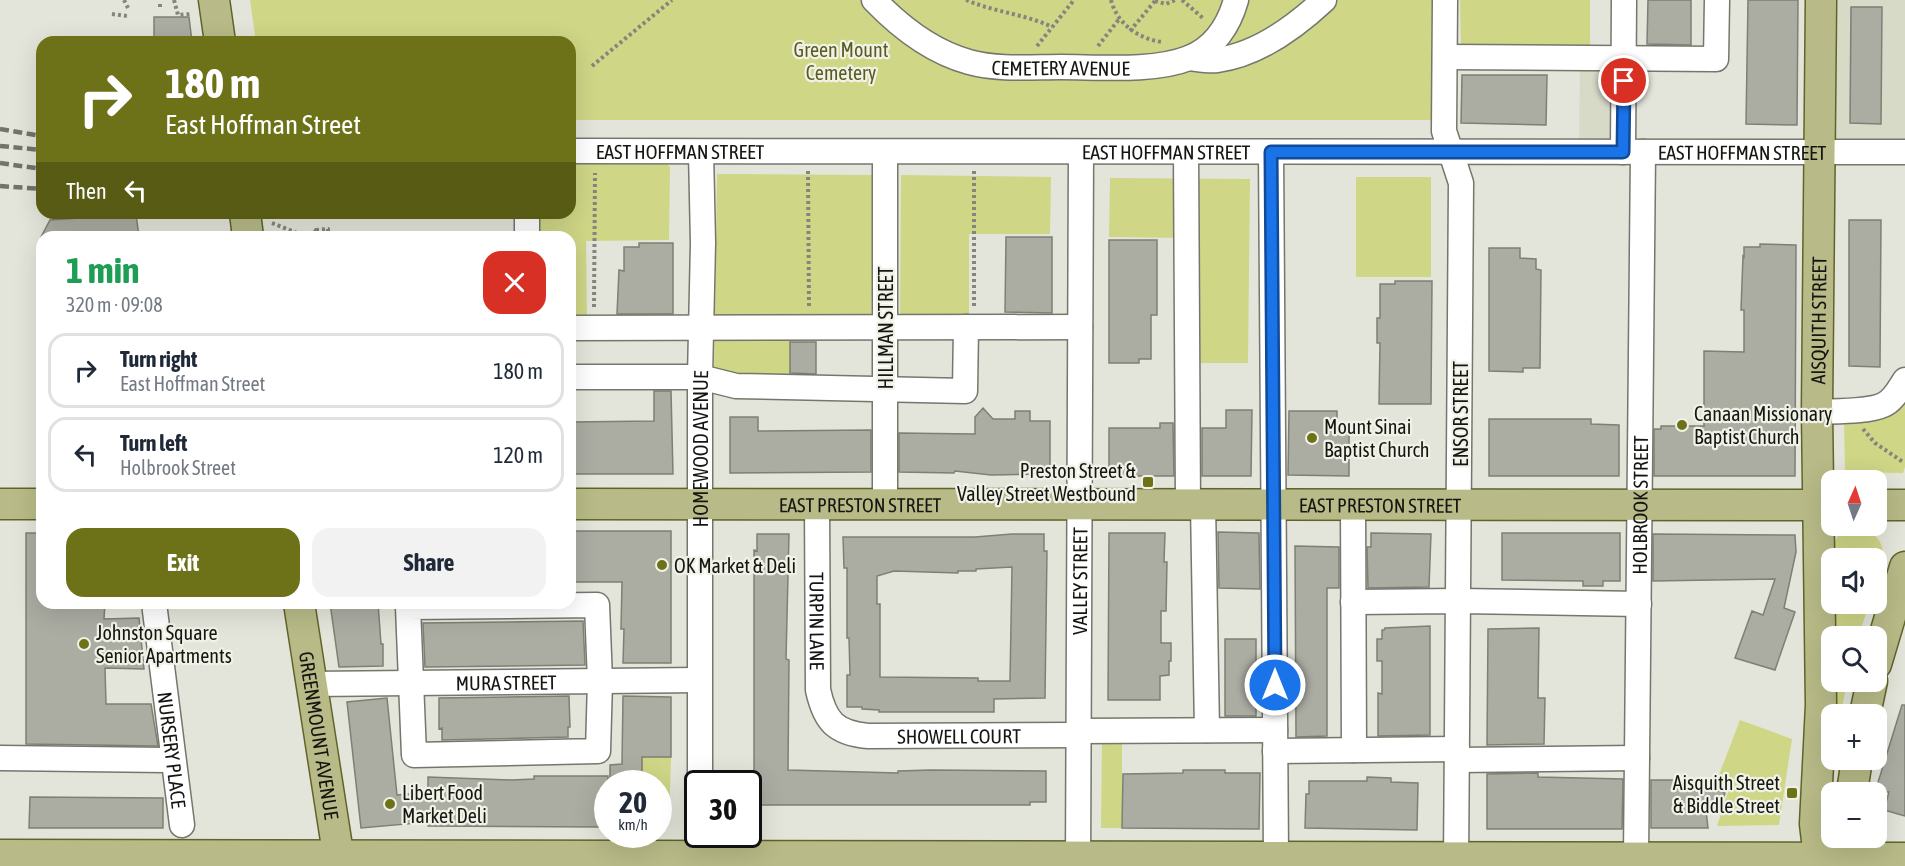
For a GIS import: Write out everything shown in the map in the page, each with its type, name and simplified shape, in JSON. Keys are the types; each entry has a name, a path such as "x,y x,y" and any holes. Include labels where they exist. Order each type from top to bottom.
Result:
{"main road":[{"name":"AISQUITH STREET","path":"1821,0 1821,152 1816,412 1821,470"},
{"path":"205,7 217,36"},
{"path":"0,505 36,504"},
{"name":"EAST PRESTON STREET","path":"576,504 1821,505"},
{"path":"1887,505 1905,505"},
{"name":"AISQUITH STREET","path":"1823,853 1815,824 1821,705 1824,536"},
{"path":"1887,627 1905,567"},
{"name":"GREENMOUNT AVENUE","path":"300,609 339,861"},
{"path":"0,855 70,860 339,861 623,861 701,852 1078,861 1276,857 1456,862 1823,853 1905,858"}],"street":[{"name":"CEMETERY AVENUE","path":"874,0 889,15 927,44 970,62 997,66 1081,67 1158,65 1189,58 1212,44 1231,17 1236,0"},
{"path":"1189,58 1216,60 1234,56 1261,45 1284,32 1324,0"},
{"name":"ENSOR STREET","path":"1445,0 1444,131 1461,183 1456,862"},
{"name":"HOLBROOK STREET","path":"1624,0 1624,57 1633,152 1640,505 1636,857"},
{"path":"1445,57 1716,59 1717,0"},
{"name":"EAST HOFFMAN STREET","path":"576,152 1905,152"},
{"name":"HOMEWOOD AVENUE","path":"700,770 700,377 703,243 701,152"},
{"name":"HILLMAN STREET","path":"885,152 885,504"},
{"name":"VALLEY STREET","path":"1078,861 1082,152"},
{"path":"1186,152 1196,504 1206,730"},
{"path":"1271,152 1276,857"},
{"path":"576,377 700,377 736,386 965,391 970,327"},
{"path":"576,328 1080,327"},
{"path":"1816,412 1885,405 1905,380"},
{"name":"TURPIN LANE","path":"817,504 818,690 822,706 829,719 840,730"},
{"path":"1353,505 1354,750"},
{"path":"1353,602 1639,604"},
{"path":"408,609 414,755 598,751 600,681 597,605 576,605"},
{"name":"NURSERY PLACE","path":"155,609 182,825"},
{"name":"MURA STREET","path":"312,684 699,680"},
{"name":"SHOWELL COURT","path":"840,730 868,736 1206,730 1354,750 1637,758"},
{"path":"0,758 166,760"}],"path":[{"path":"124,0 128,8"},
{"path":"174,0 178,15 205,7"},
{"path":"592,66 672,0"},
{"path":"966,0 983,7 1033,18 1052,27"},
{"path":"1021,66 1074,0"},
{"path":"1111,0 1130,31 1151,41 1170,43"},
{"path":"1130,31 1155,0 1166,4 1175,0"},
{"path":"1182,0 1209,22"},
{"path":"112,14 127,16"},
{"path":"1081,67 1120,18"},
{"path":"808,167 809,327"},
{"path":"970,327 974,167"},
{"path":"594,328 595,173"},
{"path":"255,224 283,231"},
{"path":"316,231 328,229 328,231"},
{"path":"1862,427 1875,442 1903,462"}],"shaded area":[{"path":"1824,0 1905,0 1905,154 1824,154"},
{"path":"1580,56 1621,56 1621,154 1579,154"}],"green space":[{"name":"Green Mount Cemetery","path":"250,0 1433,0 1432,120 576,120 576,36 255,36"},
{"path":"1460,0 1590,0 1590,50 1461,49"},
{"path":"576,164 667,164 670,167 669,240 586,241 587,317 576,317 576,231 531,231 531,219 576,219"},
{"path":"717,174 874,175 871,318 791,337 790,382 714,375"},
{"path":"901,175 1051,177 1050,234 969,234 969,323 900,322"},
{"path":"1356,177 1431,177 1431,277 1356,277"},
{"path":"1110,178 1250,179 1248,363 1189,363 1190,238 1109,237"},
{"path":"1905,389 1905,467 1903,473 1887,473 1887,470 1845,470 1844,418"},
{"path":"1838,536 1876,536 1882,548 1834,548"},
{"path":"1834,614 1866,614 1862,626 1834,626"},
{"path":"1833,692 1845,692 1843,704 1833,704"},
{"path":"1740,720 1792,739 1779,825 1717,826 1728,792 1726,783 1717,780"},
{"path":"1122,734 1122,828 1101,828 1102,735"},
{"path":"642,757 671,757 671,770 642,770"}],"building":[{"path":"1648,0 1691,0 1691,45 1647,44"},
{"path":"1748,0 1798,0 1797,125 1746,124"},
{"path":"1851,7 1882,7 1881,124 1850,123"},
{"path":"154,17 189,17 191,36 154,36"},
{"path":"1462,75 1547,75 1546,125 1461,123"},
{"path":"137,219 138,231 44,231 50,220"},
{"path":"1849,220 1881,220 1880,367 1849,366"},
{"path":"1006,237 1052,237 1052,313 1005,312"},
{"path":"1109,240 1157,240 1157,315 1151,315 1151,359 1139,359 1139,363 1109,363"},
{"path":"639,243 673,243 673,314 617,314 619,270 624,271 624,247 639,247"},
{"path":"1760,244 1796,245 1795,476 1654,476 1654,429 1661,429 1661,426 1704,426 1704,351 1744,352 1744,310 1741,310 1744,247 1760,247"},
{"path":"1489,248 1520,248 1520,258 1536,259 1536,269 1541,270 1540,368 1523,368 1523,372 1489,371"},
{"path":"1395,281 1432,281 1431,404 1379,404 1380,343 1377,343 1377,318 1380,318 1380,284 1395,284"},
{"path":"790,342 816,342 816,374 790,373"},
{"path":"654,391 671,391 673,474 576,474 576,422 654,421"},
{"path":"983,408 993,419 1015,419 1015,411 1030,411 1030,421 1050,421 1050,474 899,472 899,433 975,434 975,417"},
{"path":"1226,410 1252,410 1251,476 1202,476 1202,428 1226,428"},
{"name":"Mount Sinai Baptist Church","path":"1289,411 1337,411 1337,428 1349,428 1349,476 1288,475"},
{"path":"730,417 758,417 758,431 871,430 871,472 730,473"},
{"path":"1489,419 1591,419 1591,424 1619,425 1619,476 1489,476"},
{"path":"1160,423 1173,423 1174,476 1109,476 1109,428 1160,428"},
{"path":"576,531 671,531 671,663 623,663 622,582 576,582"},
{"path":"1218,532 1259,533 1260,589 1219,588"},
{"name":"Johnston Square Senior Apartments","path":"26,533 36,533 36,609 105,609 104,619 139,618 144,669 105,668 106,704 151,704 158,746 26,744"},
{"path":"1109,533 1165,533 1166,611 1161,611 1161,643 1171,643 1171,661 1169,661 1169,675 1160,676 1160,700 1108,700"},
{"path":"1371,533 1431,534 1429,587 1368,588 1367,547 1371,547"},
{"path":"1502,533 1620,533 1620,581 1603,581 1603,586 1583,586 1583,581 1502,580"},
{"path":"757,534 789,534 786,659 789,660 788,770 898,773 898,771 931,770 1046,771 1046,802 1030,802 1030,805 762,805 762,770 754,770 754,550 757,551"},
{"path":"1044,534 1044,551 1047,551 1045,698 994,699 994,712 879,712 879,710 862,709 862,707 847,707 847,675 850,675 849,638 847,638 847,568 844,568 843,537 975,537","holes":["1012,567 1010,681 978,681 978,678 880,677 880,604 877,604 877,576 894,571 958,573 958,571"]},
{"path":"1653,534 1795,535 1796,552 1784,608 1795,612 1775,670 1735,658 1752,611 1763,615 1775,579 1653,581"},
{"path":"1295,546 1339,547 1339,588 1327,588 1327,736 1296,737"},
{"path":"331,609 378,609 383,666 339,667"},
{"path":"583,621 585,665 425,667 423,623"},
{"path":"1430,626 1430,735 1378,736 1378,693 1382,694 1382,661 1377,661 1377,639 1382,639 1382,630 1385,628"},
{"path":"1539,628 1538,698 1545,698 1544,744 1487,745 1488,629"},
{"path":"1225,639 1256,639 1256,716 1225,716"},
{"path":"569,696 568,737 442,740 442,728 439,729 439,698"},
{"path":"623,696 671,697 671,757 642,757 642,770 610,770 610,765 622,764"},
{"path":"387,698 397,795 428,792 428,777 512,780 534,779 534,776 594,776 594,827 428,826 428,822 361,828 347,702"},
{"path":"1902,705 1905,705 1905,816 1887,811 1889,792 1887,792 1887,782 1878,782 1882,770 1887,770 1887,753"},
{"path":"1183,770 1260,773 1259,829 1122,828 1123,774 1183,773"},
{"path":"1538,773 1538,777 1623,779 1622,829 1487,829 1487,774"},
{"path":"1367,777 1391,778 1391,782 1418,783 1417,830 1305,828 1306,794 1309,794 1309,781 1367,781"},
{"path":"1651,780 1687,780 1725,793 1719,813 1706,810 1708,828 1651,828"},
{"path":"30,797 163,798 163,828 29,828"}],"railway":[{"path":"0,129 36,135"},
{"path":"0,146 36,149"},
{"path":"0,163 36,168"},
{"path":"0,186 36,189"}],"place":[{"name":"Canaan Missionary Baptist Church","path":"1682,425"},
{"name":"Mount Sinai Baptist Church","path":"1312,438"},
{"name":"Preston Street & Valley Street Westbound","path":"1148,482"},
{"name":"OK Market & Deli","path":"662,565"},
{"name":"Johnston Square Senior Apartments","path":"84,644"},
{"name":"Aisquith Street & Biddle Street","path":"1792,793"},
{"name":"Libert Food Market Deli","path":"390,804"}],"route":[{"path":"1275,685 1271,152 1623,152 1624,81"}]}
